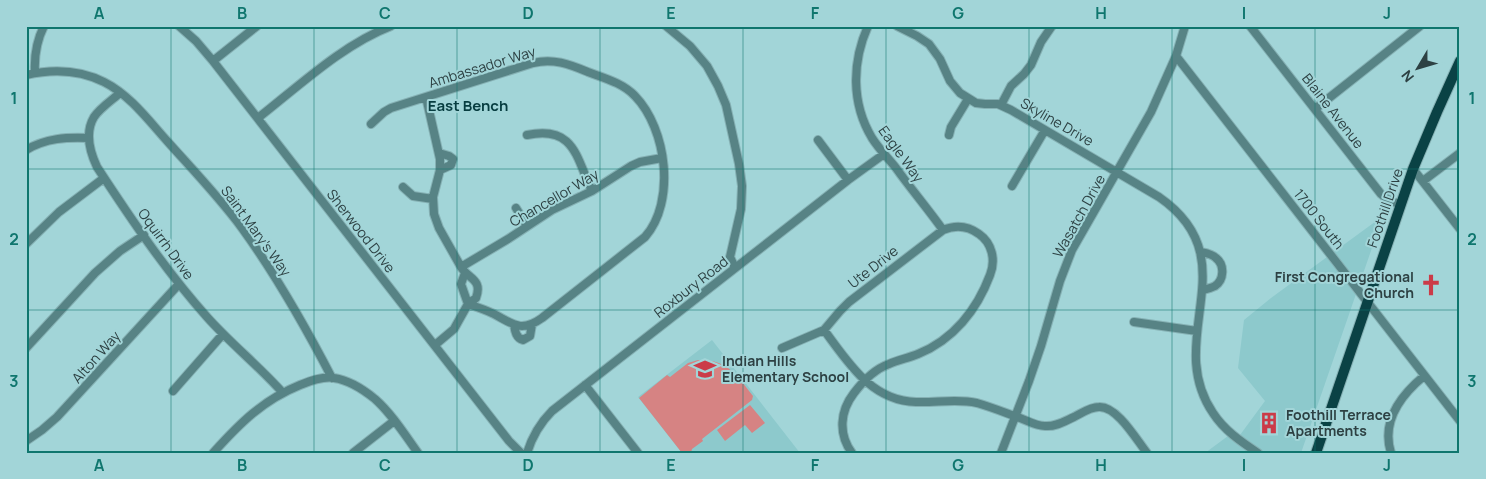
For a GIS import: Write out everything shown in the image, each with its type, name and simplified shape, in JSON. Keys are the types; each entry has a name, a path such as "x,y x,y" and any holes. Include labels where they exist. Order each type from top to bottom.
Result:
{"main road":[{"name":"Foothill Drive","path":"1316,453 1414,169 1460,61"}],"street":[{"path":"35,73 37,42 44,26"},
{"name":"Sherwood Drive","path":"179,26 196,41 213,61 509,441 521,453"},
{"path":"213,61 258,26"},
{"path":"258,118 346,50 367,37 391,26"},
{"path":"666,26 690,46 707,66 726,105 742,186 741,209 730,257 735,268"},
{"name":"Eagle Way","path":"868,26 857,62 856,79 858,98 867,128 884,154 943,230"},
{"path":"897,26 929,44 940,59 953,85 968,99 951,127 949,135"},
{"path":"1001,105 1011,86 1031,65 1041,42 1052,26"},
{"name":"Wasatch Drive","path":"1001,453 1041,346 1067,261 1077,240 1152,112 1176,56 1185,26"},
{"path":"1315,109 1420,26"},
{"name":"Blaine Avenue","path":"1253,27 1383,196 1401,205"},
{"name":"1700 South","path":"1176,56 1460,421"},
{"name":"Ambassador Way","path":"370,124 387,110 533,63 549,60 568,64 620,85 635,96 645,108 654,124 662,158 664,191 658,216 649,232 640,242 532,324 530,336 523,340 516,335 514,325 468,304"},
{"name":"Saint Mary's Way","path":"26,75 63,71 85,75 104,82 120,93 145,116 207,185 264,260 332,378"},
{"path":"26,150 42,142 56,139 89,138 94,117 120,93"},
{"path":"426,97 439,153 440,170 432,199 436,223 463,270 474,279 478,288 476,298 468,304 454,329 435,345"},
{"name":"Skyline Drive","path":"968,99 980,104 1001,105 1046,130 1160,197 1173,207 1189,226 1197,241 1204,266 1203,290 1195,352 1196,372 1200,387 1217,419 1228,431 1258,453"},
{"path":"1012,186 1046,130"},
{"path":"527,135 551,134 566,140 575,152 592,191"},
{"name":"Oquirrh Drive","path":"89,138 91,153 97,167 179,284 223,334 282,393"},
{"path":"818,140 848,180"},
{"path":"1423,181 1460,152"},
{"path":"439,153 450,156 453,159 451,165 440,170"},
{"name":"Roxbury Road","path":"528,453 536,432 545,419 585,385 884,154"},
{"name":"Chancellor Way","path":"463,270 557,208 592,191 636,164 662,158"},
{"path":"1414,169 1460,229"},
{"path":"26,244 59,212 104,178"},
{"path":"403,187 413,196 432,199"},
{"path":"516,208 527,226"},
{"path":"852,453 846,445 843,436 843,416 854,393 872,373 880,368 919,354 944,340 968,317 992,272 992,251 987,242 978,233 967,228 955,227 943,230"},
{"name":"Ute Drive","path":"824,330 849,302 934,235 943,230"},
{"path":"26,348 95,273 120,251 144,235"},
{"path":"1201,252 1217,258 1222,266 1220,280 1217,284 1203,290"},
{"path":"463,270 462,284 468,304"},
{"name":"Alton Way","path":"26,441 57,418 179,284"},
{"path":"1134,322 1197,331"},
{"path":"514,325 532,324"},
{"path":"782,348 824,330 865,381 877,391 895,400 915,402 966,401 1016,416 1035,424 1050,426 1091,409 1098,407 1106,408 1117,415 1147,453"},
{"path":"172,391 223,334"},
{"path":"1390,453 1388,433 1393,413 1406,393 1424,376"},
{"path":"213,453 260,406 282,393 314,380 332,378 343,380 367,393 380,404 418,453"},
{"path":"585,385 638,453"},
{"path":"353,453 394,421"}],"shaded area":[{"path":"1383,216 1301,453 1205,453 1228,436 1240,435 1265,401 1238,368 1244,320"},
{"name":"Indian Hills Elementary School","path":"712,340 800,453 682,453 638,397"},
{"name":"Indian Hills Elementary School","path":"708,360 724,365 742,381 753,396 752,400 702,439 703,441 692,449 691,453 682,453 639,398 667,375 670,377 688,363"},
{"path":"750,405 765,423 752,433 745,425 725,441 717,430"}],"place":[{"name":"First Congregational Church","path":"1431,285"},
{"name":"Indian Hills Elementary School","path":"705,369"},
{"name":"Foothill Terrace Apartments","path":"1269,423"}],"district":[{"name":"East Bench","path":"468,106"}]}
